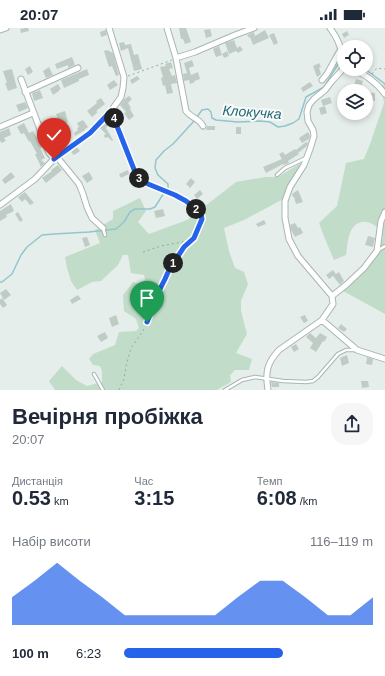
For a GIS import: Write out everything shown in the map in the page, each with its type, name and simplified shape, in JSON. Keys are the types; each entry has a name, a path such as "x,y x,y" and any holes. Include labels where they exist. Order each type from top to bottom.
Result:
{"street":[{"path":"0,30 6,28"},
{"path":"0,205 34,179 55,158 90,133 111,111 121,97 124,77 109,28"},
{"path":"167,28 176,58 186,111 189,115 201,122 203,126"},
{"path":"176,58 195,52 254,28"},
{"path":"330,28 337,40"},
{"path":"322,80 337,56"},
{"path":"25,92 78,68"},
{"path":"268,390 266,379 268,366 274,356 322,320 333,304 332,296 298,256 289,239 285,218 285,201 290,187 304,165 314,136 313,130 308,121 307,112 309,105 325,90 337,76"},
{"path":"365,76 385,94"},
{"path":"21,79 49,153 78,184 92,218 104,231"},
{"path":"111,111 137,177 162,190"},
{"path":"0,127 33,113"},
{"path":"332,296 364,268 377,251 381,221 385,212"},
{"path":"322,320 357,350 385,359"}],"lane":[{"path":"277,176 285,168 307,157"},
{"path":"162,190 186,201 199,211"},
{"path":"377,251 385,246"},
{"path":"225,390 242,380 255,377 282,381 313,381 338,354 346,350 357,350"},
{"path":"94,374 103,390"}],"path":[{"path":"124,77 176,58"},
{"path":"374,72 377,68 385,69"},
{"path":"119,390 124,379 126,366 132,348 147,322 157,294 169,270 184,247 194,238 202,219 199,211"},
{"path":"143,252 161,246 182,242 195,235"}],"green space":[{"path":"385,83 385,314 343,291 375,256 383,237 378,228 369,222 360,222 357,224 349,236 346,255 334,260 319,223 337,206 346,163 364,159 384,103 381,86"},
{"path":"299,164 302,166 285,198 244,220 224,228 229,251 235,268 244,272 248,284 241,301 241,311 247,334 236,353 252,359 249,370 235,370 230,375 231,382 217,390 55,390 49,381 62,366 76,380 87,386 102,382 102,371 100,366 93,365 89,359 93,354 115,345 119,332 136,331 139,328 136,319 124,311 123,295 133,282 141,285 145,280 144,275 131,273 128,255 123,255 118,265 101,281 92,282 77,290 71,281 67,268 65,257 100,243 95,230 113,219 113,211 140,198 146,211 138,222 149,234 187,220 236,182 265,177 278,177"}],"building":[{"path":"28,28 29,31 21,33 20,29"},
{"path":"179,28 186,28 191,42 185,44 183,39 181,39"},
{"path":"210,29 212,36 206,38 204,30"},
{"path":"106,30 107,35 101,37 100,32"},
{"path":"265,30 269,38 253,45 250,37 249,38 247,35 254,32 255,36"},
{"path":"347,31 349,35 344,38 342,34"},
{"path":"274,33 278,43 274,45 269,35"},
{"path":"234,40 237,48 240,46 243,50 238,53 236,51 229,54 225,43"},
{"path":"124,42 125,45 131,44 134,55 138,54 142,69 134,71 128,48 121,51 119,43"},
{"path":"219,46 222,55 216,57 213,49"},
{"path":"107,50 113,53 119,75 116,76 112,66 109,67 104,51"},
{"path":"227,51 229,56 224,58 222,54"},
{"path":"72,57 75,65 68,68 68,65 57,69 55,64"},
{"path":"192,60 194,66 189,68 191,75 198,72 200,79 190,84 189,80 184,81 183,74 187,73 184,63"},
{"path":"171,62 173,68 169,69 172,76 175,75 177,83 171,84 173,93 167,94 165,85 163,86 161,78 163,77 160,67 166,66 165,64"},
{"path":"319,63 321,67 319,68 321,74 317,77 313,66"},
{"path":"30,66 33,72 28,75 25,69"},
{"path":"49,67 53,75 46,78 43,71"},
{"path":"12,69 17,88 8,91 3,71"},
{"path":"87,69 89,75 64,88 61,80"},
{"path":"137,76 140,79 132,84 130,80"},
{"path":"356,79 363,81 362,84 355,84"},
{"path":"114,80 118,85 110,90 107,85"},
{"path":"310,82 313,86 303,92 301,88"},
{"path":"58,84 61,89 53,95 50,89"},
{"path":"40,90 43,98 34,101 32,93"},
{"path":"373,93 375,93 375,101 373,101"},
{"path":"129,96 132,99 128,103 134,116 129,120 124,113 126,112 120,105 124,99"},
{"path":"330,97 332,103 323,106 321,100"},
{"path":"101,98 105,104 96,111 98,112 92,117 87,111 97,103 96,101"},
{"path":"25,102 28,108 19,112 16,105"},
{"path":"325,106 327,113 321,115 319,108"},
{"path":"65,111 68,122 64,124 68,130 60,135 57,131 62,128 56,114"},
{"path":"83,120 88,127 75,136 74,133 79,127 77,123"},
{"path":"110,120 111,122 106,128 113,140 112,141 108,137 105,138 104,135 106,134 100,128"},
{"path":"24,123 29,133 33,131 42,146 40,148 45,158 41,160 45,163 41,167 35,154 37,154 30,141 29,142 24,133 21,134 17,127"},
{"path":"207,126 215,126 215,130 206,130"},
{"path":"236,127 241,127 241,134 236,134"},
{"path":"9,128 11,135 4,138 6,141 1,143 0,132"},
{"path":"308,132 310,136 309,139 302,143 299,138"},
{"path":"306,142 308,143 307,146 298,153 299,154 288,161 289,163 283,164 266,173 263,167 282,159 279,154 283,152 285,155 295,149 296,150"},
{"path":"77,147 80,151 74,155 71,152"},
{"path":"58,165 62,170 46,183 42,178"},
{"path":"128,170 129,174 121,178 119,174"},
{"path":"11,172 15,177 5,184 2,180"},
{"path":"89,172 93,179 87,183 82,176"},
{"path":"191,178 195,182 190,188 186,184"},
{"path":"200,190 203,194 197,199 194,195"},
{"path":"298,190 303,202 296,204 292,194"},
{"path":"25,192 34,203 30,205 25,199 22,202 18,197"},
{"path":"11,204 14,211 6,215 7,217 0,221 0,211"},
{"path":"163,209 165,216 156,218 154,211"},
{"path":"18,212 23,220 20,222 15,214"},
{"path":"264,220 266,224 258,227 256,224"},
{"path":"295,223 298,228 300,227 303,233 295,237 290,225"},
{"path":"368,236 375,238 373,247 365,245"},
{"path":"87,237 90,245 85,247 82,238"},
{"path":"333,270 336,274 339,272 344,281 340,285 333,276 329,279 326,275"},
{"path":"6,289 11,295 4,300 0,293"},
{"path":"78,295 81,299 72,304 70,300"},
{"path":"2,298 7,305 3,308 0,304 0,300"},
{"path":"116,315 119,324 112,327 109,318"},
{"path":"305,315 308,321 304,323 300,317"},
{"path":"341,324 347,329 344,332 338,328"},
{"path":"105,332 108,338 101,342 97,336"},
{"path":"310,333 316,338 320,333 327,337 316,352 310,348 313,343 306,337"},
{"path":"296,344 299,349 294,352 291,347"},
{"path":"347,355 349,363 342,366 340,358"},
{"path":"367,357 373,359 372,365 366,364"},
{"path":"361,381 368,381 369,387 362,388"},
{"path":"271,382 279,383 279,387 272,387"}],"waterway":[{"name":"Клокучка","path":"197,117 202,110 208,109 211,112 212,118 216,120 238,122 260,121 270,122 278,127 285,126 299,119 306,97 324,87 337,66"},
{"name":"Клокучка","path":"373,75 385,84"},
{"name":"Клокучка","path":"0,282 12,274 21,255 27,247 42,235 116,229 124,222 130,212 135,209 150,209 155,207 168,189 168,184 158,175 155,168 156,160 195,120"}],"route":[{"path":"54,159 90,133 111,111 137,177 148,184 186,201 201,214 202,219 194,238 184,247 169,270 147,322"}]}
